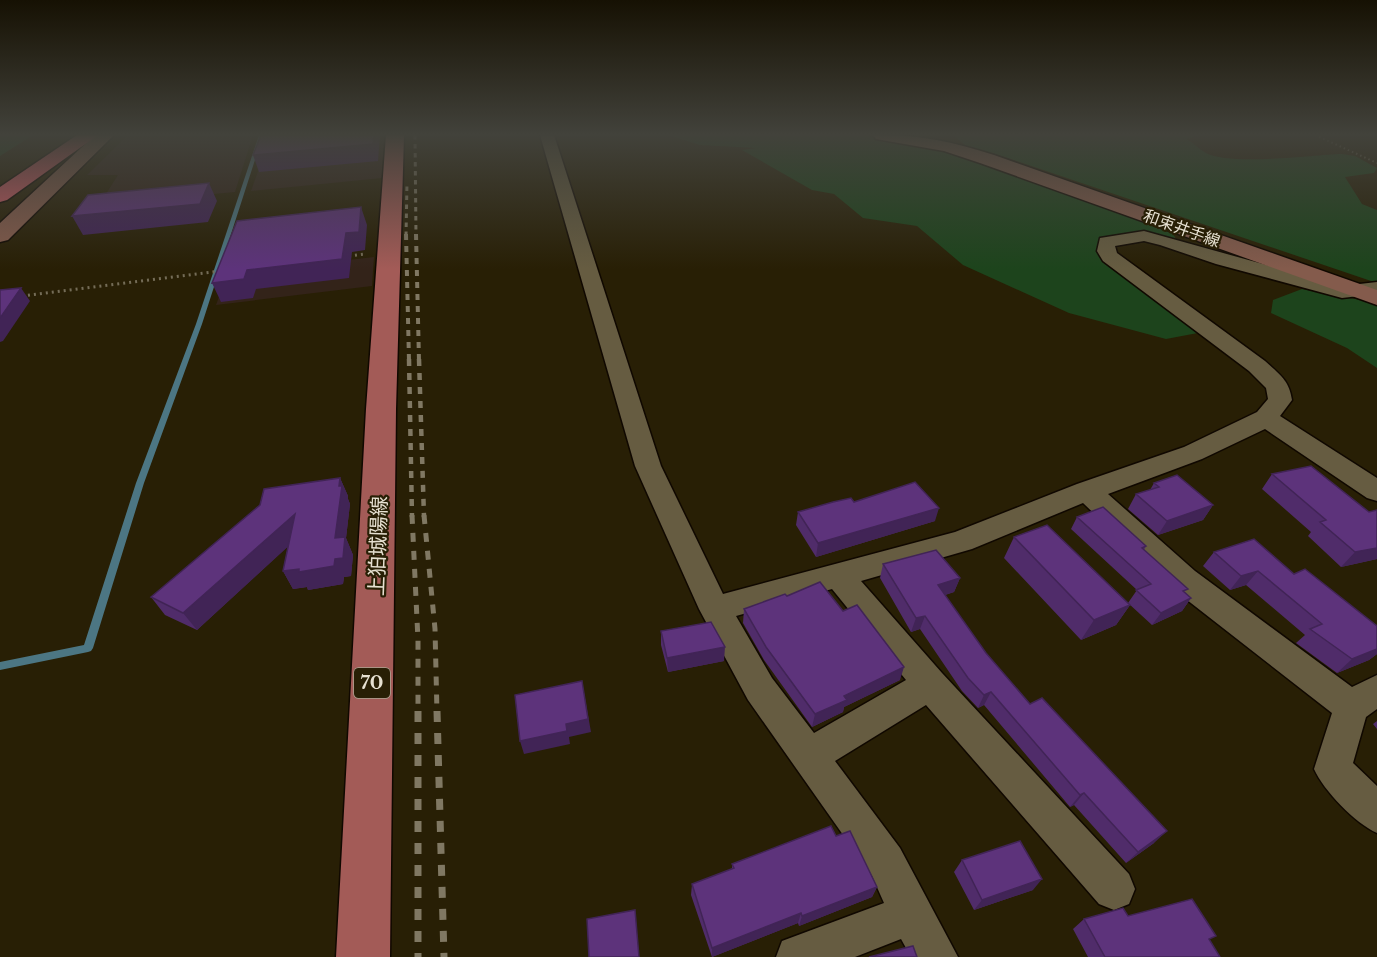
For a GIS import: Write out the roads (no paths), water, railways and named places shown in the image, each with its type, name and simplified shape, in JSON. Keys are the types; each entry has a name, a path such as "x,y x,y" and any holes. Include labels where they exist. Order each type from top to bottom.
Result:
{"highway":[{"path":"0,196 24,180"}],"main road":[{"path":"0,235 58,180"},
{"name":"上狛城陽線","path":"363,957 381,410 393,180"},
{"name":"和束井手線","path":"1046,180 1371,292"}],"street":[{"path":"561,180 648,466 715,609 760,689 886,862 911,914 936,957"},
{"path":"715,609 840,577 962,541 1087,491 1193,453 1266,418 1280,400 1278,386 1257,366 1110,257 1106,251 1106,242 1144,236 1164,240 1223,261 1312,285 1342,292 1371,292"},
{"path":"1266,418 1377,491"},
{"path":"1087,491 1184,580 1364,698 1333,769 1377,813"},
{"path":"840,577 930,684 1114,889"},
{"path":"809,756 930,684"},
{"path":"798,957 911,914"}],"waterway":[{"path":"0,666 88,648 140,483 199,324 246,180"}],"railway":[{"path":"415,180 416,236"},
{"path":"406,235 407,183"},
{"path":"416,234 419,361"},
{"path":"406,235 409,361"},
{"path":"409,359 412,517"},
{"path":"419,359 424,517"},
{"path":"412,515 418,640 418,957"},
{"path":"424,515 435,629 437,713"},
{"path":"437,711 444,957"}]}
